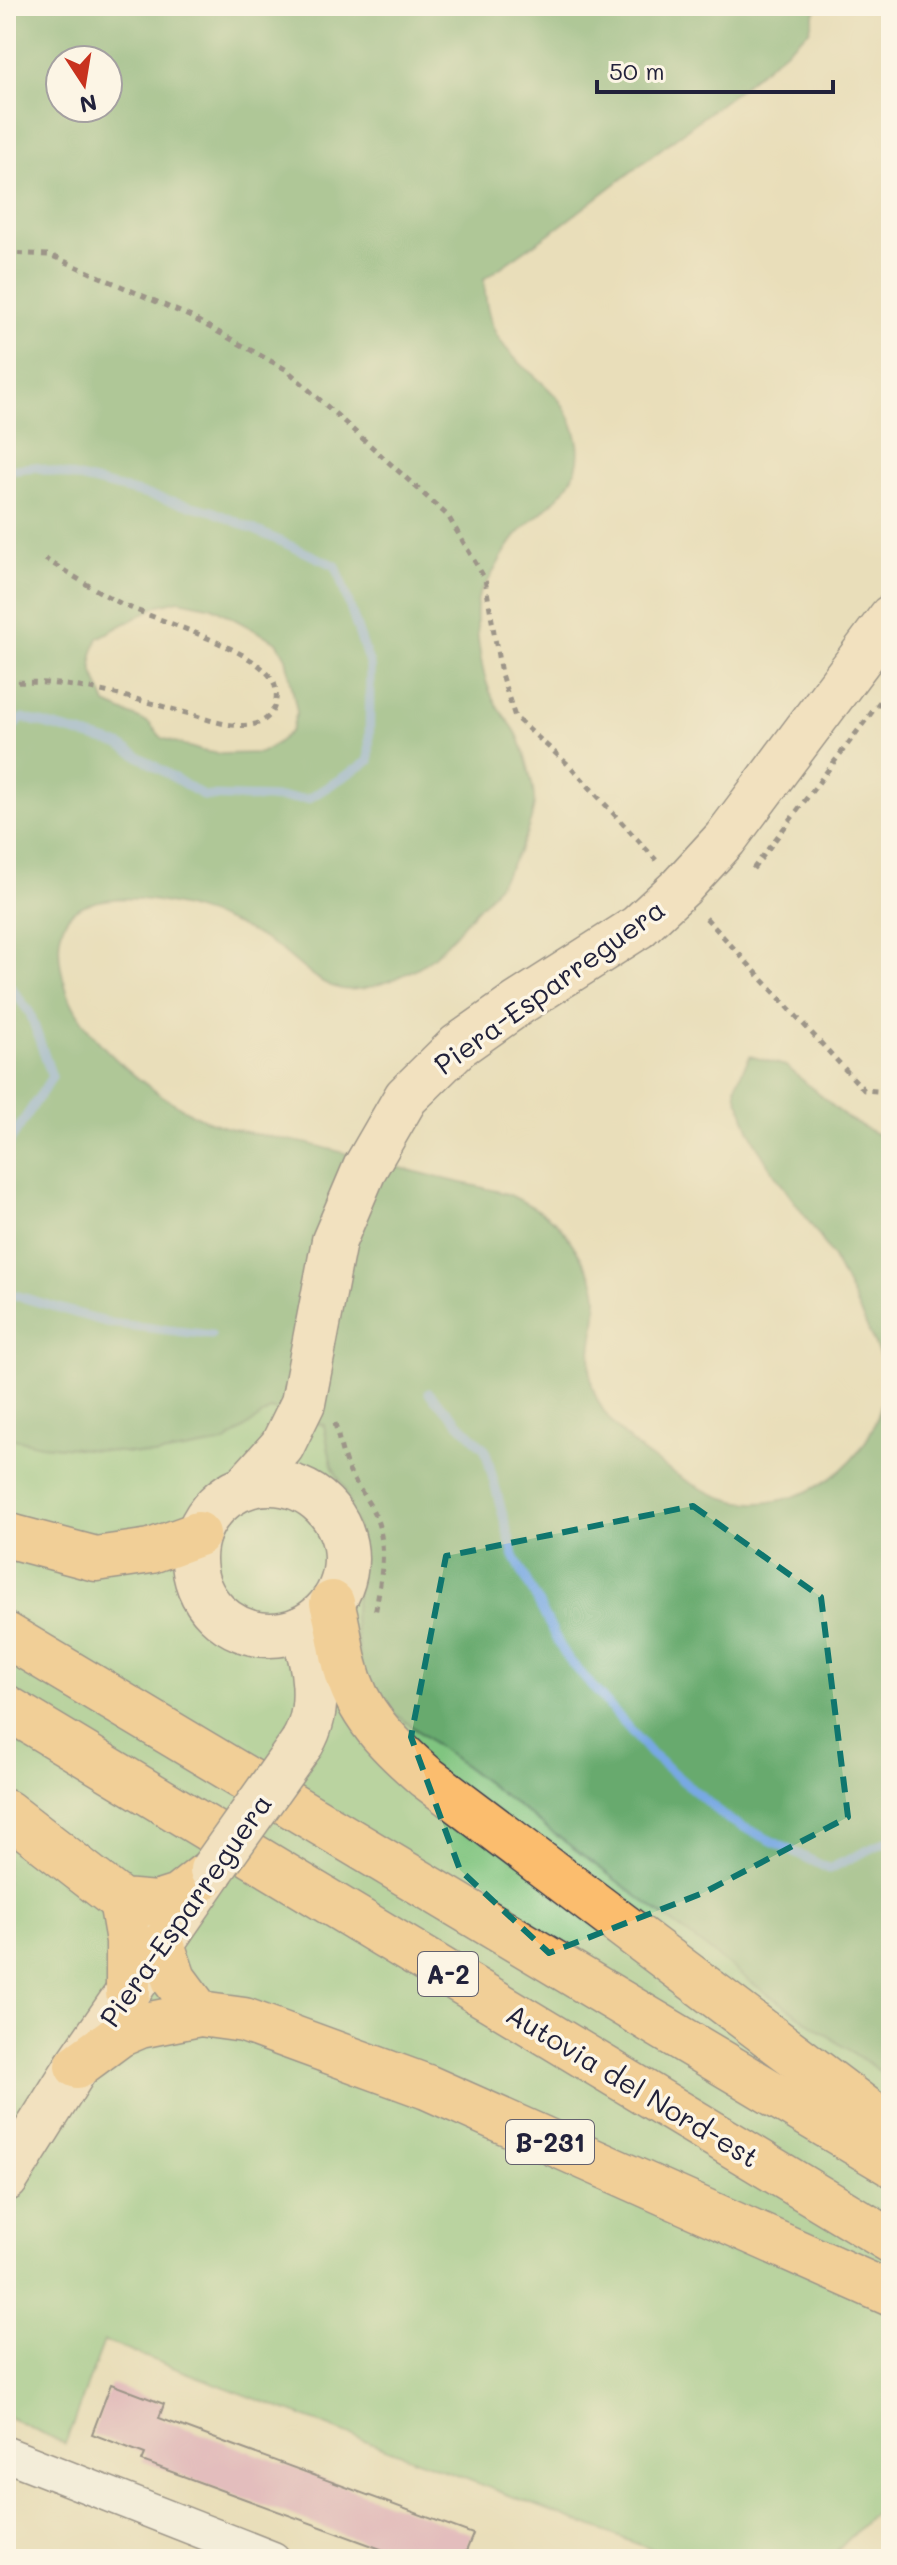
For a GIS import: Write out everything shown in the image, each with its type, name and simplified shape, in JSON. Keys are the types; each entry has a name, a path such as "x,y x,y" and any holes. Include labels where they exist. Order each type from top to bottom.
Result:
{"highway":[{"path":"6,1535 96,1559 151,1551 198,1534"},
{"path":"316,1616 339,1628 345,1664 356,1697 373,1726 398,1753 438,1787 891,2128"},
{"name":"A-2","path":"6,1635 891,2164"},
{"name":"Autovia del Nord-est","path":"6,1707 891,2241"},
{"path":"6,1812 121,1901 156,1904 202,1885"},
{"path":"121,1901 128,1941 128,1993"},
{"path":"162,1944 174,1979 200,2014"},
{"name":"B-231","path":"77,2066 119,2035 140,2026 200,2014 244,2020 427,2087 891,2294"}],"main road":[{"name":"Piera-Esparreguera","path":"323,1505 319,1412 334,1241 365,1168 406,1097 458,1046 638,927 699,911 725,839 891,617"},
{"name":"Piera-Esparreguera","path":"246,1486 282,1446 319,1412"},
{"name":"Piera-Esparreguera","path":"6,2179 77,2066 302,1743 313,1717 314,1688 307,1643 316,1616 342,1583 346,1562 344,1539 335,1521 323,1505 300,1489 277,1483 246,1486 230,1494 210,1511 198,1534"},
{"path":"198,1534 194,1558 198,1583 210,1605 228,1622 251,1632 276,1634 316,1616"}],"street":[{"path":"6,2454 273,2559"}],"path":[{"path":"6,253 50,255 189,316 287,370 448,516 485,579 501,674 515,717 571,767 864,1090 891,1092"},
{"path":"6,683 33,681 110,695 229,726 254,725 274,711 279,698 273,677 238,652 120,603 45,559"},
{"path":"748,874 891,687"},
{"path":"319,1412 375,1516 382,1541 382,1568 374,1619"}],"highlighted area":[{"path":"693,1506 821,1597 848,1817 703,1893 549,1953 460,1870 411,1737 446,1556"}],"green space":[{"path":"6,6 817,6 809,31 737,91 560,226 484,279 488,310 499,339 556,396 573,424 578,443 575,472 568,484 513,540 478,600 478,639 484,674 500,711 518,736 534,799 531,820 520,849 494,890 426,963 390,981 360,989 331,986 255,934 209,915 159,901 110,899 76,910 62,928 59,952 66,988 75,1009 106,1050 148,1086 192,1114 237,1130 309,1144 508,1194 555,1222 576,1250 595,1286 597,1300 590,1364 593,1389 604,1411 636,1447 696,1486 731,1500 754,1503 781,1500 807,1492 830,1478 851,1460 867,1439 878,1414 883,1387 881,1358 843,1276 817,1232 767,1164 748,1126 736,1093 739,1077 750,1056 786,1066 847,1118 880,1136 891,1138 891,1922 882,1930 879,1949 883,1968 891,1983 891,2079 755,1985 382,1704 361,1672 354,1618 363,1550 344,1488 332,1466 324,1425 271,1409 224,1443 155,1455 41,1445 6,1437","holes":["179,600 212,607 277,642 286,658 297,712 291,731 260,753 221,754 162,738 149,723 106,704 93,672 92,655 98,638 159,605"]},
{"path":"271,1409 324,1425 332,1466 344,1488 363,1550 361,1583 755,1985 891,2079 891,2496 829,2559 677,2559 104,2341 65,2444 6,2416 6,1437 41,1445 155,1455 224,1443"}],"building":[{"path":"111,2384 164,2404 159,2418 473,2534 463,2559 408,2559 142,2461 145,2454 92,2434"}],"waterway":[{"path":"6,470 35,467 212,511 336,566 370,666 369,761 308,799 204,796 120,745 23,718 6,732"},
{"path":"6,981 30,1013 52,1077 10,1141 6,1153"},
{"path":"6,1288 8,1293 109,1323 211,1335"},
{"path":"429,1393 485,1449 514,1556 565,1655 651,1754 729,1820 829,1869 891,1839"}]}
